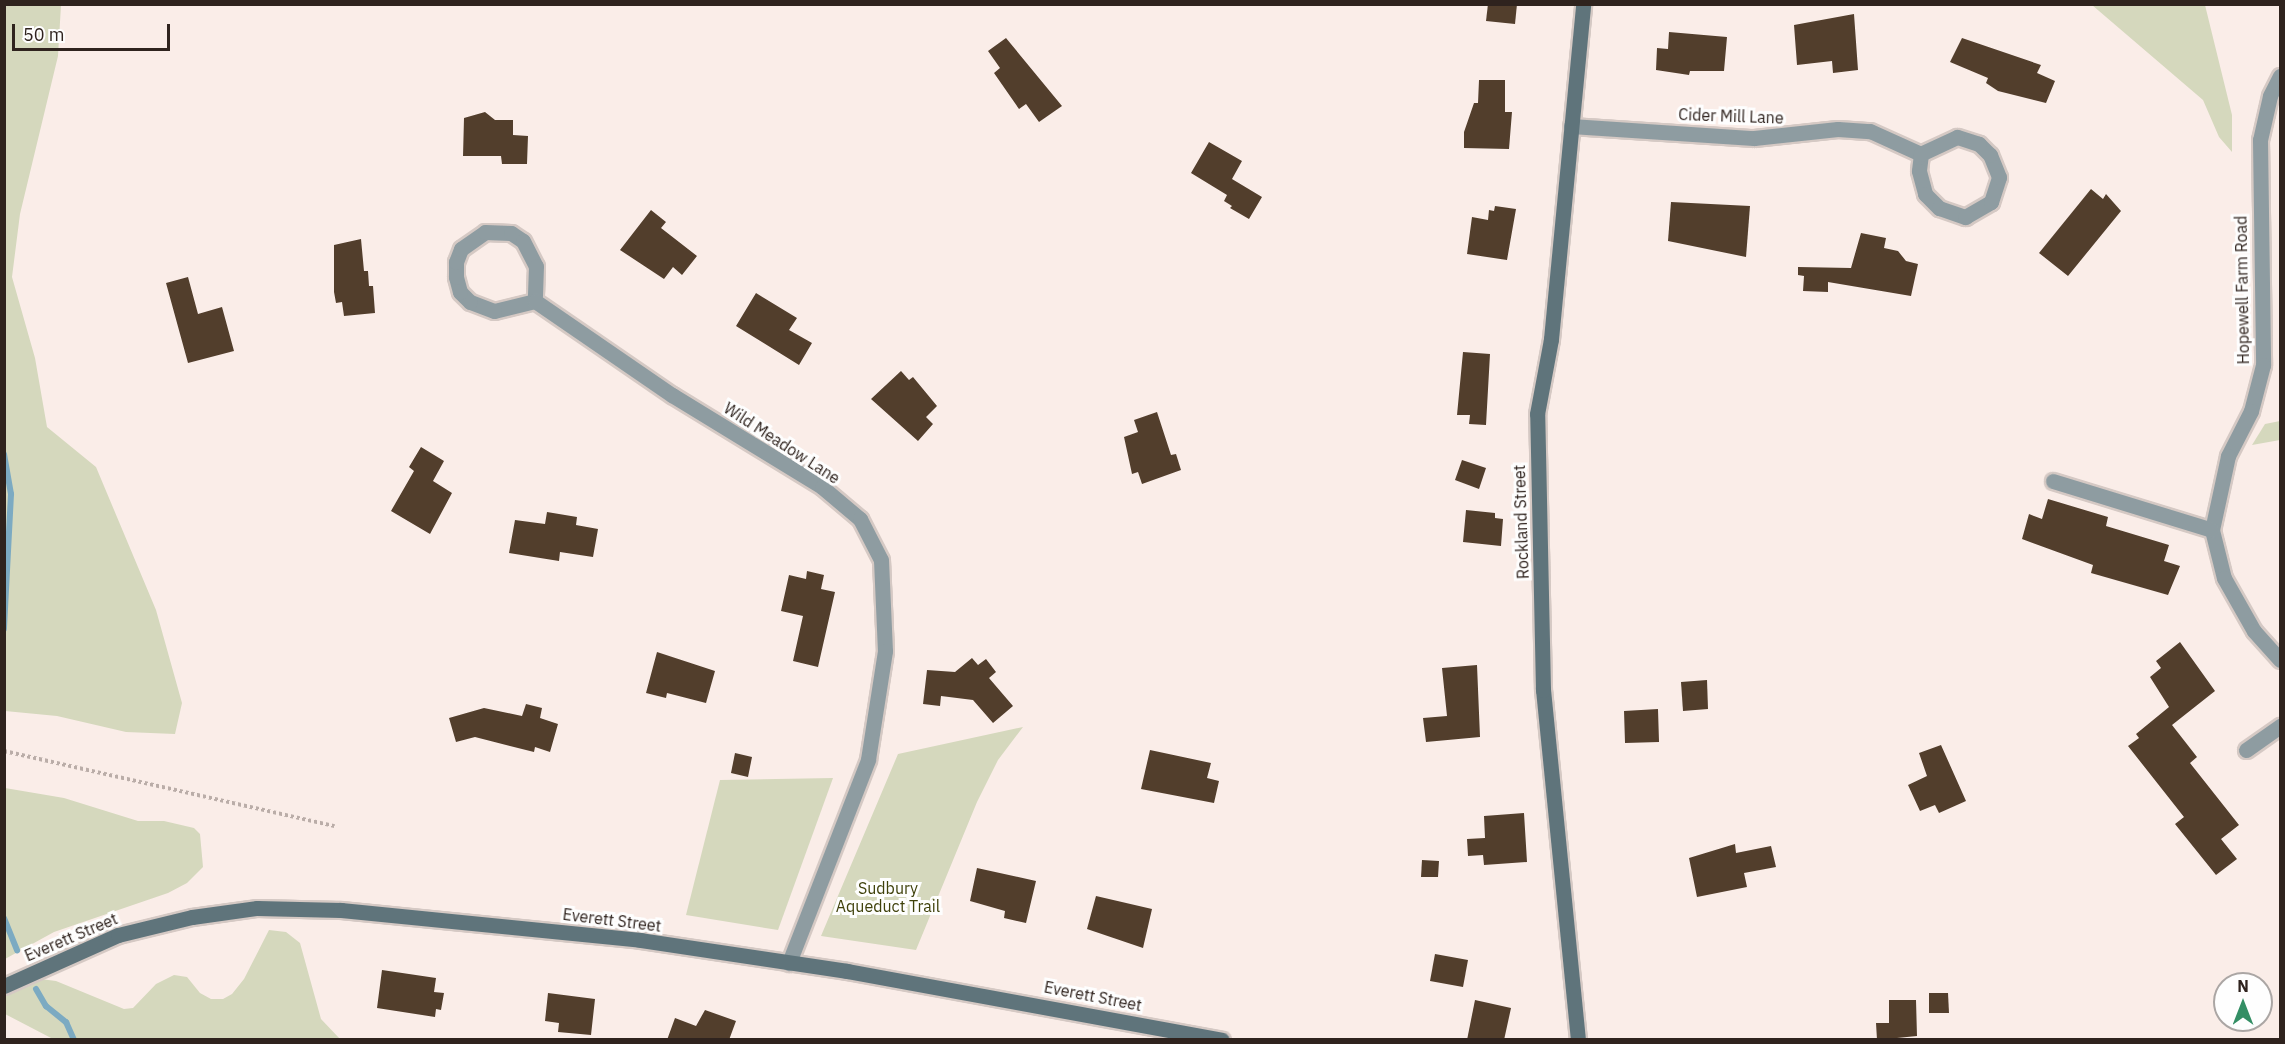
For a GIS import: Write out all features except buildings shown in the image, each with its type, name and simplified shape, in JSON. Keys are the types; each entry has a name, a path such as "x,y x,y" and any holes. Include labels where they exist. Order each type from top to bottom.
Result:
{"street":[{"name":"Rockland Street","path":"1578,1040 1543,690 1537,414 1551,339 1583,4"},
{"name":"Hopewell Farm Road","path":"2280,76 2270,96 2260,140 2263,365 2251,411 2228,456 2212,530 2224,578 2254,631 2280,660"},
{"name":"Cider Mill Lane","path":"1571,126 1754,138 1838,129 1870,131 1920,154"},
{"path":"1957,136 1979,144 1990,155 2000,177 1991,202 1965,216 1939,208 1925,194 1919,171 1920,154 1957,136"},
{"path":"485,232 511,233 523,241 536,266 535,302 494,310 470,302 460,292 456,277 456,262 461,249 485,232"},
{"name":"Wild Meadow Lane","path":"535,302 672,395 822,487 860,519 881,560 885,651 868,760 789,963"},
{"path":"2053,481 2212,530"},
{"path":"2246,750 2280,726"},
{"name":"Everett Street","path":"4,986 118,935 192,917 257,908 449,919 640,940 944,987 1222,1040"}],"path":[{"path":"4,751 335,826"}],"green space":[{"path":"4,5 61,5 58,56 20,214 12,277 35,358 47,427 96,467 156,610 182,703 175,734 126,732 57,716 5,711"},
{"path":"2092,5 2205,5 2232,115 2232,152 2219,137 2203,100"},
{"path":"2280,421 2280,440 2252,445 2265,424"},
{"name":"Sudbury Aqueduct Trail","path":"1023,727 998,760 977,802 916,950 821,936 898,754"},
{"name":"Sudbury Aqueduct Trail","path":"833,778 778,930 686,915 720,780"},
{"path":"5,788 64,798 138,821 164,821 194,828 200,834 203,867 187,883 168,893 54,932 5,959"},
{"path":"269,930 286,932 300,943 321,1019 340,1039 53,1039 5,1014 5,991 25,977 56,981 124,1009 133,1008 156,984 174,975 187,977 200,993 211,999 223,999 232,994 244,979"}],"waterway":[{"path":"4,454 11,494 4,629"},
{"path":"4,918 17,950"},
{"path":"36,989 46,1006 66,1022 74,1040"}]}
